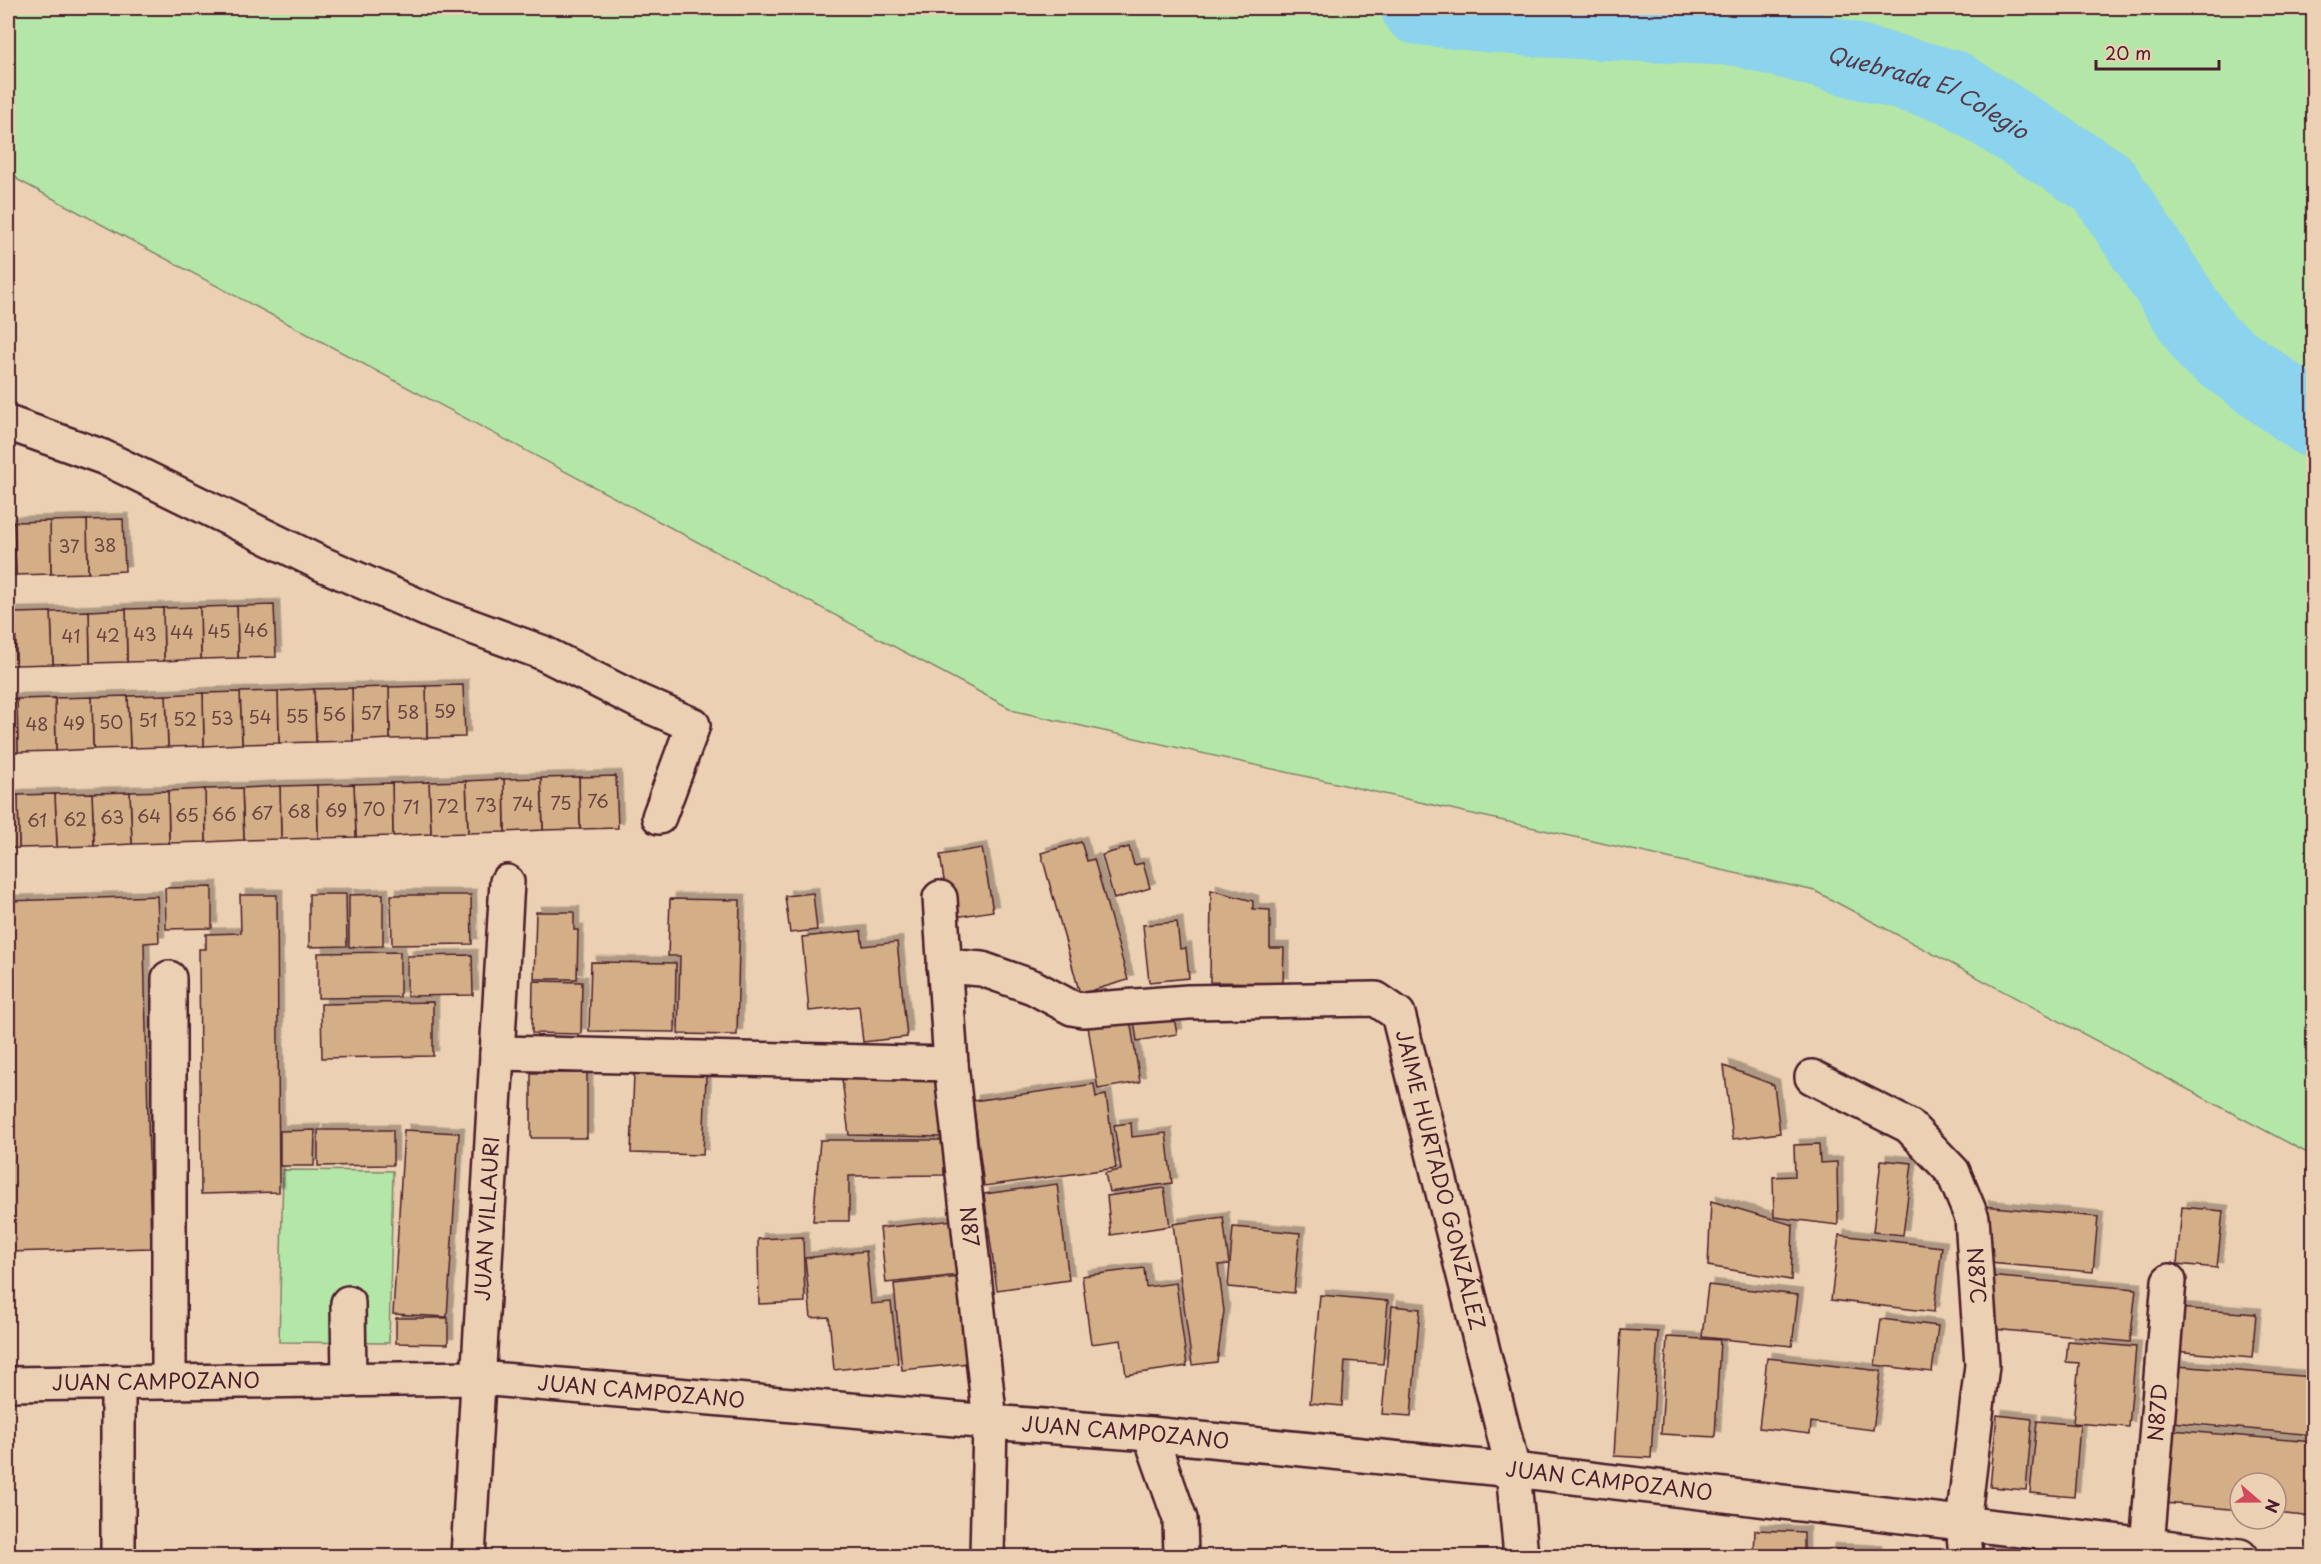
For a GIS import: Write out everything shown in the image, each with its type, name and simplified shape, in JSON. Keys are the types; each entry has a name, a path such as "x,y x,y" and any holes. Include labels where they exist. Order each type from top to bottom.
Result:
{"street":[{"path":"8,423 103,457 320,563 437,615 541,652 640,702 693,725 659,818"},
{"name":"JUAN VILLAURI","path":"468,1557 507,882"},
{"name":"N87","path":"940,898 951,1064 990,1422 987,1557"},
{"name":"JAIME HURTADO GONZÁLEZ","path":"944,966 982,969 1034,987 1072,1008 1083,1010 1188,1002 1376,999 1398,1014 1514,1470 1521,1557"},
{"path":"169,978 169,1382"},
{"path":"497,1053 951,1064"},
{"name":"N87C","path":"1812,1077 1909,1126 1953,1172 1972,1218 1982,1365 1963,1523 1966,1557"},
{"name":"N87D","path":"2147,1546 2169,1281"},
{"path":"348,1303 349,1380"},
{"name":"JUAN CAMPOZANO","path":"8,1384 479,1378 1150,1434 1514,1470 2240,1557"},
{"path":"118,1382 118,1557"},
{"path":"1150,1434 1180,1519 1181,1557"}],"green space":[{"path":"8,8 2313,8 2313,1156 1815,891 1015,711 18,180 8,165"},
{"path":"283,1170 393,1171 389,1343 279,1342"}],"building":[{"path":"123,519 125,571 88,573 87,520"},
{"path":"87,520 88,573 51,574 50,521"},
{"path":"50,521 51,574 16,575 14,522"},
{"path":"14,522 16,575 8,575 8,523"},
{"path":"274,605 276,657 238,658 237,606"},
{"path":"237,606 238,658 201,659 200,607"},
{"path":"200,607 201,659 164,661 163,608"},
{"path":"163,608 164,661 127,662 126,609"},
{"path":"126,609 127,662 90,663 89,611"},
{"path":"89,611 90,663 53,664 51,612"},
{"path":"51,612 53,664 16,665 15,613"},
{"path":"8,613 15,613 16,665 8,665"},
{"path":"463,685 465,737 427,738 426,686"},
{"path":"426,686 427,738 390,739 389,687"},
{"path":"389,687 390,739 353,741 352,688"},
{"path":"352,688 353,741 316,742 314,689"},
{"path":"314,689 316,742 279,743 278,691"},
{"path":"278,691 279,743 242,744 240,692"},
{"path":"240,692 242,744 204,746 203,693"},
{"path":"203,693 204,746 168,747 166,695"},
{"path":"166,695 168,747 130,748 128,696"},
{"path":"128,696 130,748 93,749 92,697"},
{"path":"92,697 93,749 56,751 55,698"},
{"path":"55,698 56,751 18,752 17,699"},
{"path":"8,699 17,699 18,752 8,752"},
{"path":"616,776 618,828 580,829 579,777"},
{"path":"579,777 580,829 543,830 541,778"},
{"path":"541,778 543,830 505,832 504,779"},
{"path":"504,779 505,832 468,833 466,781"},
{"path":"466,781 468,833 431,834 429,782"},
{"path":"429,782 431,834 393,836 392,783"},
{"path":"392,783 393,836 356,837 354,784"},
{"path":"354,784 356,837 318,838 317,785"},
{"path":"317,785 318,838 281,839 280,786"},
{"path":"280,786 281,839 244,840 242,788"},
{"path":"242,788 244,840 206,842 205,789"},
{"path":"205,789 206,842 169,843 168,791"},
{"path":"168,791 169,843 132,844 130,792"},
{"path":"130,792 132,844 94,846 92,793"},
{"path":"92,793 94,846 57,847 55,794"},
{"path":"55,794 57,847 19,848 18,795"},
{"path":"18,795 19,848 8,848 8,796"},
{"path":"1081,842 1087,861 1094,859 1128,980 1080,994 1041,853"},
{"path":"1129,847 1134,865 1143,863 1150,888 1114,899 1102,855"},
{"path":"982,848 993,911 950,918 940,855"},
{"path":"212,887 212,928 166,929 165,888"},
{"path":"1211,890 1253,901 1253,909 1270,910 1270,948 1284,948 1283,983 1210,982"},
{"path":"813,893 817,930 790,933 785,896"},
{"path":"309,894 346,894 347,946 309,947"},
{"path":"383,894 383,946 349,947 349,895"},
{"path":"240,895 277,895 279,1192 201,1194 199,949 206,949 206,934 241,933"},
{"path":"391,895 471,895 472,944 392,945"},
{"path":"157,896 159,942 144,943 151,1248 8,1252 8,901"},
{"path":"670,899 740,900 737,1035 678,1034 680,956 668,956"},
{"path":"536,912 574,912 574,930 578,930 577,979 534,979"},
{"path":"1177,922 1180,949 1186,948 1189,978 1149,982 1143,925"},
{"path":"861,931 863,946 897,942 907,1037 863,1042 859,1006 809,1011 802,937"},
{"path":"400,952 400,997 318,998 318,953"},
{"path":"472,955 473,995 407,996 407,956"},
{"path":"591,962 676,963 675,1032 589,1031"},
{"path":"533,981 582,982 581,1034 532,1033"},
{"path":"433,1002 433,1056 322,1058 321,1004"},
{"path":"1128,1007 1140,1082 1098,1089 1086,1014"},
{"path":"1172,1007 1177,1034 1137,1041 1133,1013"},
{"path":"1724,1066 1774,1085 1780,1133 1733,1139"},
{"path":"841,1071 938,1071 944,1137 849,1135"},
{"path":"531,1073 587,1073 587,1138 531,1138"},
{"path":"634,1074 706,1076 703,1155 631,1153"},
{"path":"1094,1084 1096,1097 1106,1095 1116,1168 984,1186 973,1101"},
{"path":"1131,1123 1132,1137 1166,1133 1172,1183 1109,1192 1105,1173 1121,1170 1114,1125"},
{"path":"315,1130 314,1166 280,1166 280,1131"},
{"path":"318,1130 393,1130 393,1165 318,1166"},
{"path":"404,1130 459,1133 447,1317 393,1314"},
{"path":"820,1140 944,1140 944,1175 849,1176 849,1221 813,1221"},
{"path":"1819,1144 1820,1163 1837,1162 1838,1225 1774,1217 1773,1177 1795,1176 1794,1145"},
{"path":"1881,1160 1912,1163 1903,1235 1873,1232"},
{"path":"1057,1184 1069,1280 997,1290 984,1194"},
{"path":"1164,1188 1170,1226 1111,1235 1107,1196"},
{"path":"1711,1201 1793,1225 1791,1280 1708,1266"},
{"path":"1983,1206 2098,1217 2093,1272 1989,1263"},
{"path":"2182,1207 2223,1211 2217,1268 2177,1264"},
{"path":"1223,1217 1229,1264 1218,1265 1224,1311 1217,1362 1192,1365 1173,1224"},
{"path":"954,1220 960,1275 886,1283 880,1228"},
{"path":"1233,1227 1300,1233 1294,1293 1228,1287"},
{"path":"1839,1235 1942,1247 1934,1312 1831,1300"},
{"path":"803,1237 805,1302 759,1304 758,1239"},
{"path":"866,1251 871,1304 891,1302 898,1363 834,1370 829,1317 811,1318 805,1258"},
{"path":"1144,1268 1146,1287 1176,1283 1187,1366 1126,1375 1121,1340 1091,1344 1082,1276"},
{"path":"1988,1276 2136,1289 2130,1342 1983,1328"},
{"path":"960,1277 969,1363 902,1370 894,1284"},
{"path":"1708,1285 1798,1295 1792,1346 1702,1337"},
{"path":"1320,1295 1388,1301 1383,1364 1345,1361 1342,1406 1310,1403"},
{"path":"1392,1306 1420,1309 1411,1416 1382,1414"},
{"path":"2177,1308 2256,1314 2252,1358 2174,1351"},
{"path":"396,1318 448,1318 448,1344 396,1343"},
{"path":"1881,1319 1938,1326 1932,1372 1875,1365"},
{"path":"1621,1330 1658,1332 1651,1458 1614,1456"},
{"path":"1667,1337 1720,1340 1715,1437 1661,1434"},
{"path":"2068,1341 2136,1347 2129,1427 2073,1423 2079,1363 2066,1362"},
{"path":"1767,1358 1881,1371 1873,1430 1811,1422 1810,1434 1759,1428"},
{"path":"2177,1366 2314,1377 2314,1435 2171,1422"},
{"path":"1997,1415 2032,1419 2026,1490 1990,1487"},
{"path":"2037,1421 2080,1425 2074,1497 2030,1493"},
{"path":"2171,1430 2314,1442 2314,1517 2288,1514 2288,1471 2228,1471 2228,1509 2165,1503"},
{"path":"1755,1530 1804,1532 1804,1556 1754,1556"},
{"path":"1829,1549 1876,1551 1876,1556 1828,1556"},
{"path":"1983,1549 2035,1551 2035,1556 1984,1556"}],"waterway":[{"name":"Quebrada El Colegio","path":"1418,8 1534,20 1739,29 1952,87 2103,183 2208,344 2314,421"}]}
